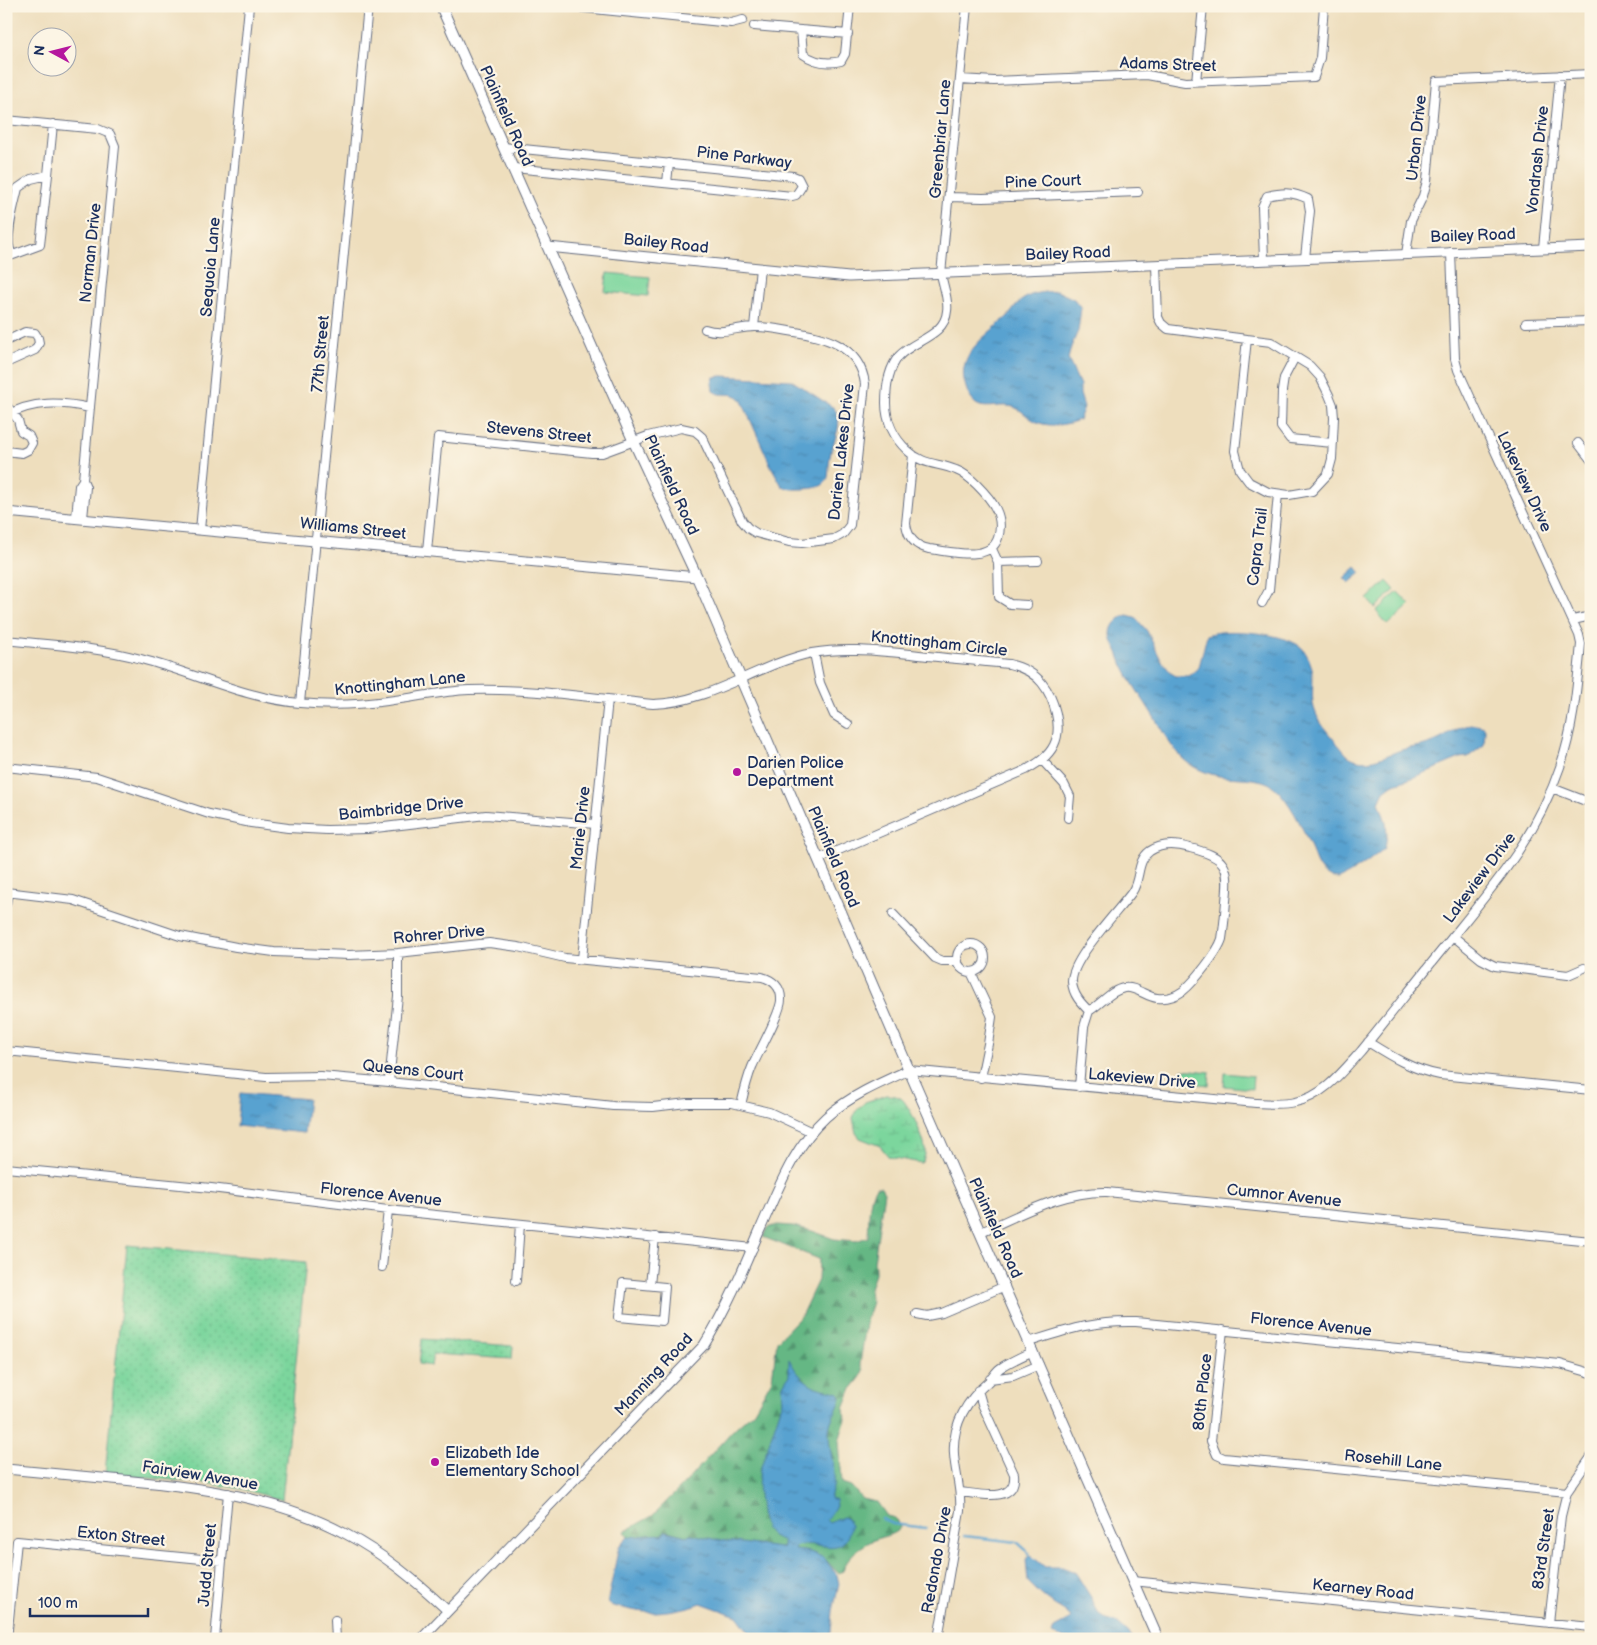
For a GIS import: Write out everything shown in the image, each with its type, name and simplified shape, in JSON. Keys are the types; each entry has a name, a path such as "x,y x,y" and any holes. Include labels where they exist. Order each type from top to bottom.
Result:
{"main road":[{"name":"Plainfield Road","path":"441,6 634,442 697,577 909,1070 1158,1639"}],"street":[{"name":"Sequoia Lane","path":"200,530 249,6"},
{"name":"77th Street","path":"300,703 368,6"},
{"path":"564,6 731,23 742,20"},
{"name":"Greenbriar Lane","path":"913,455 897,439 889,423 886,405 888,379 890,371 899,356 935,332 943,324 948,309 941,274 967,6"},
{"path":"1196,82 1203,6"},
{"name":"Adams Street","path":"960,79 994,81 1147,75 1174,81 1196,82 1314,77 1320,58 1324,6"},
{"path":"801,30 803,54 811,60 832,63 841,61 846,54 850,8"},
{"path":"754,26 848,34"},
{"path":"1560,76 1591,74"},
{"name":"Urban Drive","path":"1406,254 1411,221 1423,196 1427,181 1436,81 1560,76"},
{"name":"Vondrash Drive","path":"1543,248 1560,76"},
{"name":"Norman Drive","path":"6,120 98,129 110,134 115,146 83,480 79,486 80,518"},
{"path":"48,175 31,179 18,188 8,240 9,252 13,255 40,245 54,124"},
{"name":"Pine Parkway","path":"503,147 793,176 798,178 802,186 796,195 792,196 514,168"},
{"path":"667,183 669,163"},
{"name":"Pine Court","path":"949,197 983,198 1138,192"},
{"path":"1264,260 1262,207 1268,196 1280,193 1296,193 1308,199 1310,211 1305,258"},
{"name":"Bailey Road","path":"548,247 849,277 1591,247"},
{"name":"Lakeview Drive","path":"909,1070 1256,1103 1296,1102 1311,1096 1333,1082 1368,1042 1498,881 1519,851 1539,818 1564,756 1575,704 1581,644 1573,620 1458,370 1455,359 1451,252"},
{"path":"1156,265 1158,317 1161,323 1168,329 1246,338 1271,342 1310,366 1320,377 1333,405 1333,443 1330,469 1324,480 1312,491 1278,494 1261,490 1249,482 1240,470 1236,457 1246,338"},
{"path":"754,327 760,268"},
{"path":"1526,324 1591,321"},
{"name":"Darien Lakes Drive","path":"634,442 657,433 681,428 687,428 698,433 706,445 742,521 756,533 789,542 802,543 834,539 843,534 850,525 865,384 863,371 855,359 827,339 814,334 754,327 712,332 705,329"},
{"path":"6,341 25,332 35,333 39,343 34,350 6,363"},
{"path":"1295,357 1284,378 1281,427 1290,439 1333,443"},
{"path":"9,414 35,404 67,403 90,408"},
{"path":"6,405 9,414 18,420 21,430 29,436 32,443 28,450 22,453 6,451"},
{"name":"Stevens Street","path":"427,551 438,437 592,453 602,453 634,442"},
{"path":"1578,443 1591,460"},
{"path":"913,455 926,463 962,472 989,496 996,506 1000,521 998,539 992,549 979,554 938,550 922,548 913,541 907,531 906,524 913,455"},
{"name":"Capra Trail","path":"1262,603 1269,590 1278,494"},
{"name":"Williams Street","path":"6,512 697,577"},
{"path":"992,549 998,562 999,598 1010,604 1027,605"},
{"path":"998,562 1038,560"},
{"path":"1573,620 1591,616"},
{"name":"Knottingham Lane","path":"6,640 88,648 122,654 235,690 300,703 368,703 450,692 485,690 519,691 654,704 673,703 693,698 740,678"},
{"name":"Knottingham Circle","path":"740,678 775,664 814,653 870,650 1009,664 1023,668 1043,683 1058,720 1057,740 1052,750 1042,760 1026,770 818,859"},
{"path":"814,653 820,683 834,715 848,724"},
{"name":"Marie Drive","path":"582,959 608,699"},
{"path":"1042,760 1064,784 1070,796 1068,818"},
{"name":"Baimbridge Drive","path":"6,766 96,777 209,814 251,823 288,828 327,830 367,829 486,815 595,824"},
{"path":"1552,788 1591,803"},
{"path":"1079,1087 1084,1027 1089,1011 1112,992 1124,988 1136,990 1157,998 1173,996 1184,990 1220,945 1228,872 1216,857 1200,850 1173,845 1159,847 1146,855 1139,869 1133,890 1074,968 1072,982 1076,996 1089,1011"},
{"name":"Rohrer Drive","path":"6,904 7,893 73,900 163,931 236,947 274,952 317,955 398,953 489,943 518,947 565,958 762,977 774,982 780,992 781,1005 752,1068 741,1105"},
{"path":"893,914 935,958 942,962 958,961"},
{"path":"1453,936 1481,959 1495,966 1568,975 1584,968"},
{"path":"973,945 980,948 984,956 983,965 976,971 971,972 963,969 958,961 959,952 964,946 973,945"},
{"path":"389,1082 398,996 398,953"},
{"path":"971,972 992,1017 981,1078"},
{"path":"1368,1042 1397,1061 1426,1072 1591,1090"},
{"name":"Queens Court","path":"6,1051 266,1077 321,1076 389,1082 614,1106 653,1107 687,1102 741,1105 781,1116 812,1132"},
{"name":"Manning Road","path":"421,1639 697,1353 713,1330 753,1248 782,1181 812,1132 827,1117 852,1098 909,1070"},
{"name":"Florence Avenue","path":"6,1168 211,1188 388,1210 753,1248"},
{"name":"Cumnor Avenue","path":"981,1232 1066,1197 1084,1193 1107,1192 1591,1241"},
{"path":"382,1267 388,1210"},
{"path":"516,1281 520,1224"},
{"path":"650,1286 655,1237"},
{"path":"623,1283 650,1286 665,1287 662,1321 619,1317 623,1283"},
{"path":"917,1314 927,1316 942,1313 1004,1286"},
{"name":"Florence Avenue","path":"1031,1347 1083,1325 1115,1321 1560,1364 1591,1373"},
{"name":"80th Place","path":"1217,1455 1211,1441 1223,1330"},
{"name":"Redondo Drive","path":"938,1639 960,1511 961,1492 954,1455 956,1429 966,1405 978,1390 1001,1367 1031,1347"},
{"path":"990,1379 1013,1376 1039,1365"},
{"path":"961,1492 1000,1495 1007,1493 1014,1483 1014,1474 982,1404 978,1390"},
{"name":"Rosehill Lane","path":"1217,1455 1224,1458 1567,1492"},
{"name":"83rd Street","path":"1549,1623 1558,1532 1567,1492 1591,1457"},
{"name":"Fairview Avenue","path":"6,1469 177,1485 228,1493 272,1504 302,1514 374,1550 406,1573 448,1611"},
{"name":"Judd Street","path":"214,1639 228,1493"},
{"name":"Exton Street","path":"7,1639 17,1541 222,1561"},
{"name":"Kearney Road","path":"1132,1581 1591,1627"},
{"path":"335,1620 336,1639"}],"green space":[{"path":"607,273 650,277 648,296 605,292"},
{"path":"1387,581 1395,590 1375,608 1367,599"},
{"path":"1398,592 1410,605 1388,625 1376,611"},
{"path":"1182,1069 1210,1072 1209,1085 1181,1082"},
{"path":"1225,1073 1253,1076 1252,1089 1224,1086"},
{"path":"887,1095 902,1099 913,1115 925,1149 925,1155 921,1163 889,1157 880,1146 860,1138 856,1133 853,1118 856,1111 865,1102"},
{"path":"876,1187 881,1187 884,1192 874,1262 875,1274 870,1291 872,1302 867,1317 860,1364 863,1370 860,1378 852,1388 844,1408 845,1421 839,1441 842,1483 851,1486 862,1499 877,1502 887,1516 898,1521 900,1528 862,1547 848,1560 843,1571 838,1573 824,1558 810,1552 717,1540 691,1534 686,1536 668,1531 663,1535 628,1537 625,1531 652,1516 734,1429 754,1411 772,1379 777,1341 801,1316 818,1280 819,1259 763,1237 767,1228 777,1225 793,1226 834,1239 856,1241 868,1237 870,1203"},
{"path":"127,1245 306,1262 282,1500 242,1489 205,1483 105,1474"},
{"path":"422,1339 513,1346 512,1359 433,1354 431,1366 419,1364"}],"water":[{"path":"1057,291 1074,299 1081,308 1078,331 1068,359 1080,385 1080,394 1084,407 1079,420 1051,425 1032,420 1019,409 1011,406 985,407 976,404 968,393 963,373 969,354 982,338 1006,318 1023,300 1030,295"},
{"path":"714,377 791,380 834,408 838,424 829,460 828,478 821,486 790,489 782,486 741,399 738,396 720,394 713,391 712,383"},
{"path":"1356,567 1361,573 1349,583 1344,578"},
{"path":"1127,615 1135,617 1147,631 1161,660 1171,673 1176,676 1189,676 1199,667 1207,635 1228,632 1256,633 1271,635 1296,643 1303,649 1312,667 1313,703 1316,715 1333,739 1347,755 1354,759 1368,761 1381,758 1401,750 1438,740 1469,725 1484,727 1484,745 1468,757 1460,758 1392,785 1384,791 1379,802 1386,822 1385,848 1345,876 1339,879 1332,878 1318,866 1295,814 1274,787 1263,781 1219,776 1203,771 1188,763 1173,748 1130,679 1112,640 1111,631 1114,625 1118,620"},
{"path":"240,1093 308,1099 304,1133 237,1126"},
{"path":"789,1359 797,1372 811,1385 839,1393 841,1397 829,1430 834,1480 830,1499 835,1500 836,1506 826,1520 829,1523 843,1517 847,1519 851,1525 848,1536 843,1543 836,1546 803,1545 794,1547 795,1550 810,1552 824,1558 837,1575 839,1584 831,1632 827,1639 751,1639 749,1632 737,1616 701,1603 681,1609 651,1612 609,1604 608,1599 619,1546 628,1537 663,1535 665,1531 686,1536 691,1534 717,1540 783,1547 783,1542 770,1534 762,1520 758,1484 760,1470 783,1401 782,1387 789,1375"},
{"path":"1029,1554 1045,1567 1062,1567 1075,1572 1092,1599 1098,1613 1107,1620 1118,1623 1129,1633 1132,1639 1064,1639 1052,1634 1054,1628 1071,1619 1066,1612 1046,1599 1028,1582 1026,1560"}],"waterway":[{"path":"882,1519 893,1524 926,1528"},
{"path":"964,1536 1017,1542 1029,1554"}],"place":[{"name":"Darien Police Department","path":"737,772"},
{"name":"Elizabeth Ide Elementary School","path":"435,1462"}]}
